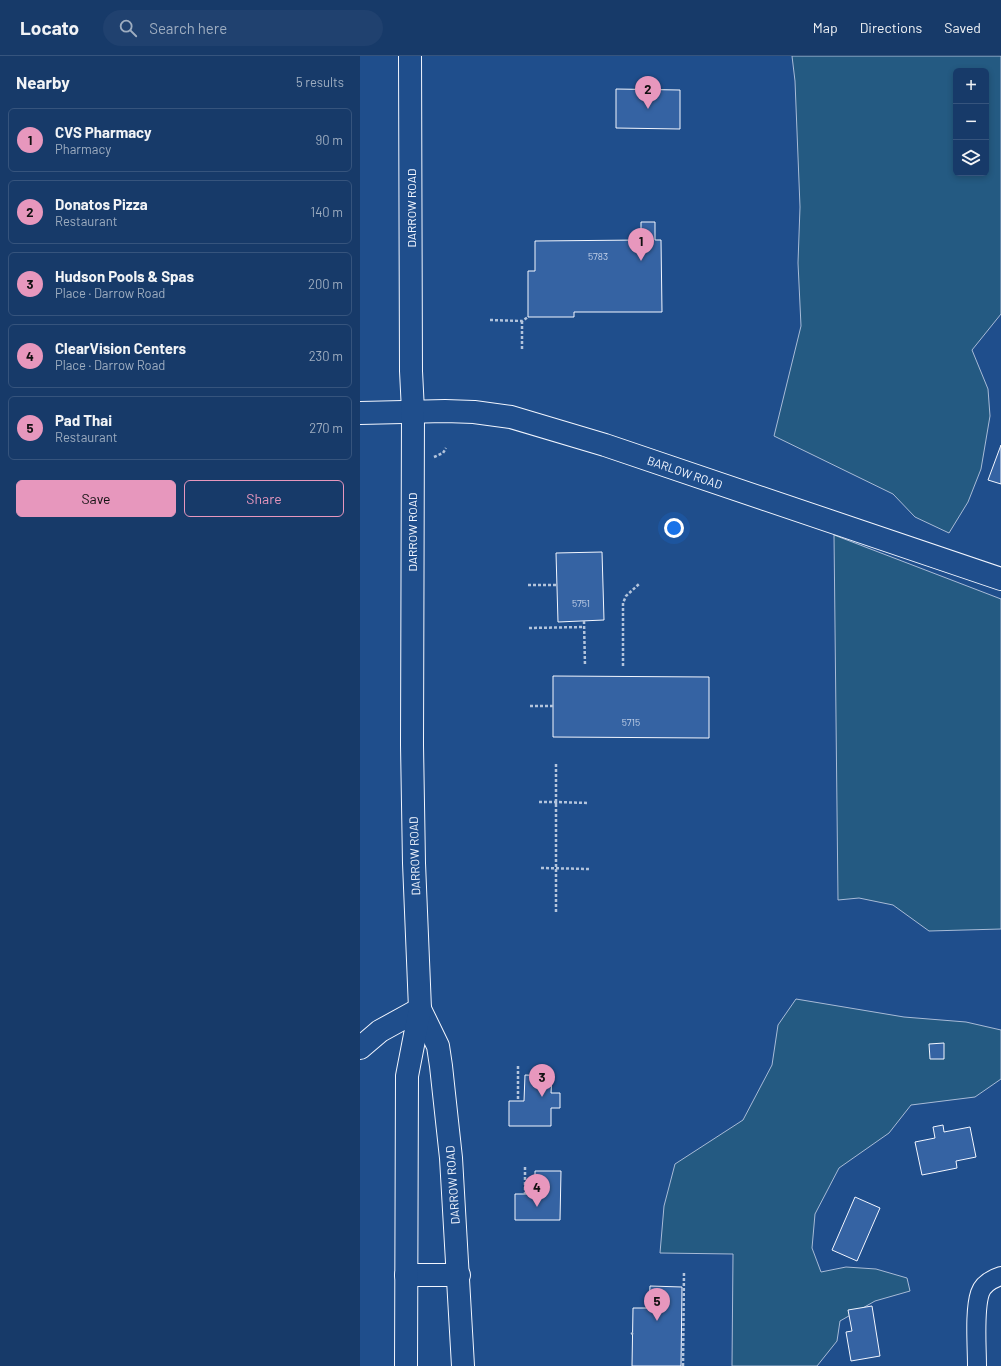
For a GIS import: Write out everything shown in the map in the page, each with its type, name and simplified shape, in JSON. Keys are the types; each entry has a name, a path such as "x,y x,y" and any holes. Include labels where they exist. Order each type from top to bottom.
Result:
{"main road":[{"name":"DARROW ROAD","path":"406,1366 407,1076 420,1008 414,863 412,745 413,411 411,371 410,56"},
{"name":"BARLOW ROAD","path":"360,413 413,411 474,412 511,418 605,445 1001,579"},
{"name":"DARROW ROAD","path":"420,1008 438,1046 451,1158 459,1275 463,1366"},
{"path":"360,1048 380,1031 420,1008"},
{"path":"406,1275 459,1275"}],"street":[{"path":"977,1366 978,1303 980,1292 993,1280"}],"path":[{"path":"490,320 522,321 528,317"},
{"path":"522,321 522,351"},
{"path":"433,457 443,453 446,448"},
{"path":"622,666 622,603 626,596 639,584"},
{"path":"528,585 557,585"},
{"path":"584,621 585,666"},
{"path":"529,628 584,627"},
{"path":"530,706 553,706"},
{"path":"556,764 556,913"},
{"path":"539,802 589,803"},
{"path":"541,868 590,869"},
{"path":"518,1066 518,1101"},
{"path":"525,1167 525,1194"},
{"path":"683,1366 682,1339 684,1271"}],"shaded area":[{"path":"792,56 1001,56 1001,314 972,350 988,389 990,416 981,469 968,502 949,533 915,517 893,494 774,436 801,326 798,263 800,207 795,81"},
{"path":"834,535 1001,599 1001,929 929,931 893,905 859,898 838,900"},
{"path":"796,999 904,1017 966,1022 1001,1030 1001,1079 975,1097 911,1105 889,1133 839,1168 815,1214 812,1248 821,1272 846,1267 876,1269 907,1278 910,1291 875,1301 840,1321 837,1341 817,1366 732,1366 733,1254 660,1253 664,1206 675,1164 743,1120 772,1065 778,1025"}],"building":[{"path":"616,89 680,90 680,129 616,128"},
{"path":"641,222 655,222 655,240 661,240 662,312 574,312 574,317 528,317 528,271 535,271 535,241 641,240"},
{"path":"1001,445 1001,484 988,480"},
{"path":"602,552 604,620 558,622 556,553"},
{"path":"553,676 709,677 709,738 553,737"},
{"path":"944,1043 944,1059 930,1059 929,1044"},
{"path":"525,1075 552,1076 551,1093 560,1093 560,1108 551,1108 551,1126 509,1126 509,1101 524,1101"},
{"path":"943,1125 944,1132 970,1127 976,1157 956,1161 957,1168 922,1175 915,1142 935,1138 933,1127"},
{"path":"535,1171 561,1171 560,1220 515,1220 515,1194 535,1194"},
{"path":"855,1197 880,1208 857,1261 832,1250"},
{"path":"650,1286 682,1287 681,1366 632,1366 633,1308 649,1308"},
{"path":"872,1306 880,1356 851,1361 846,1332 852,1331 848,1310"}],"place":[{"name":"Donatos Pizza","path":"648,109"},
{"name":"CVS Pharmacy","path":"641,261"},
{"name":"Hudson Pools & Spas","path":"542,1097"},
{"name":"ClearVision Centers","path":"537,1207"},
{"name":"Pad Thai","path":"657,1321"}]}
